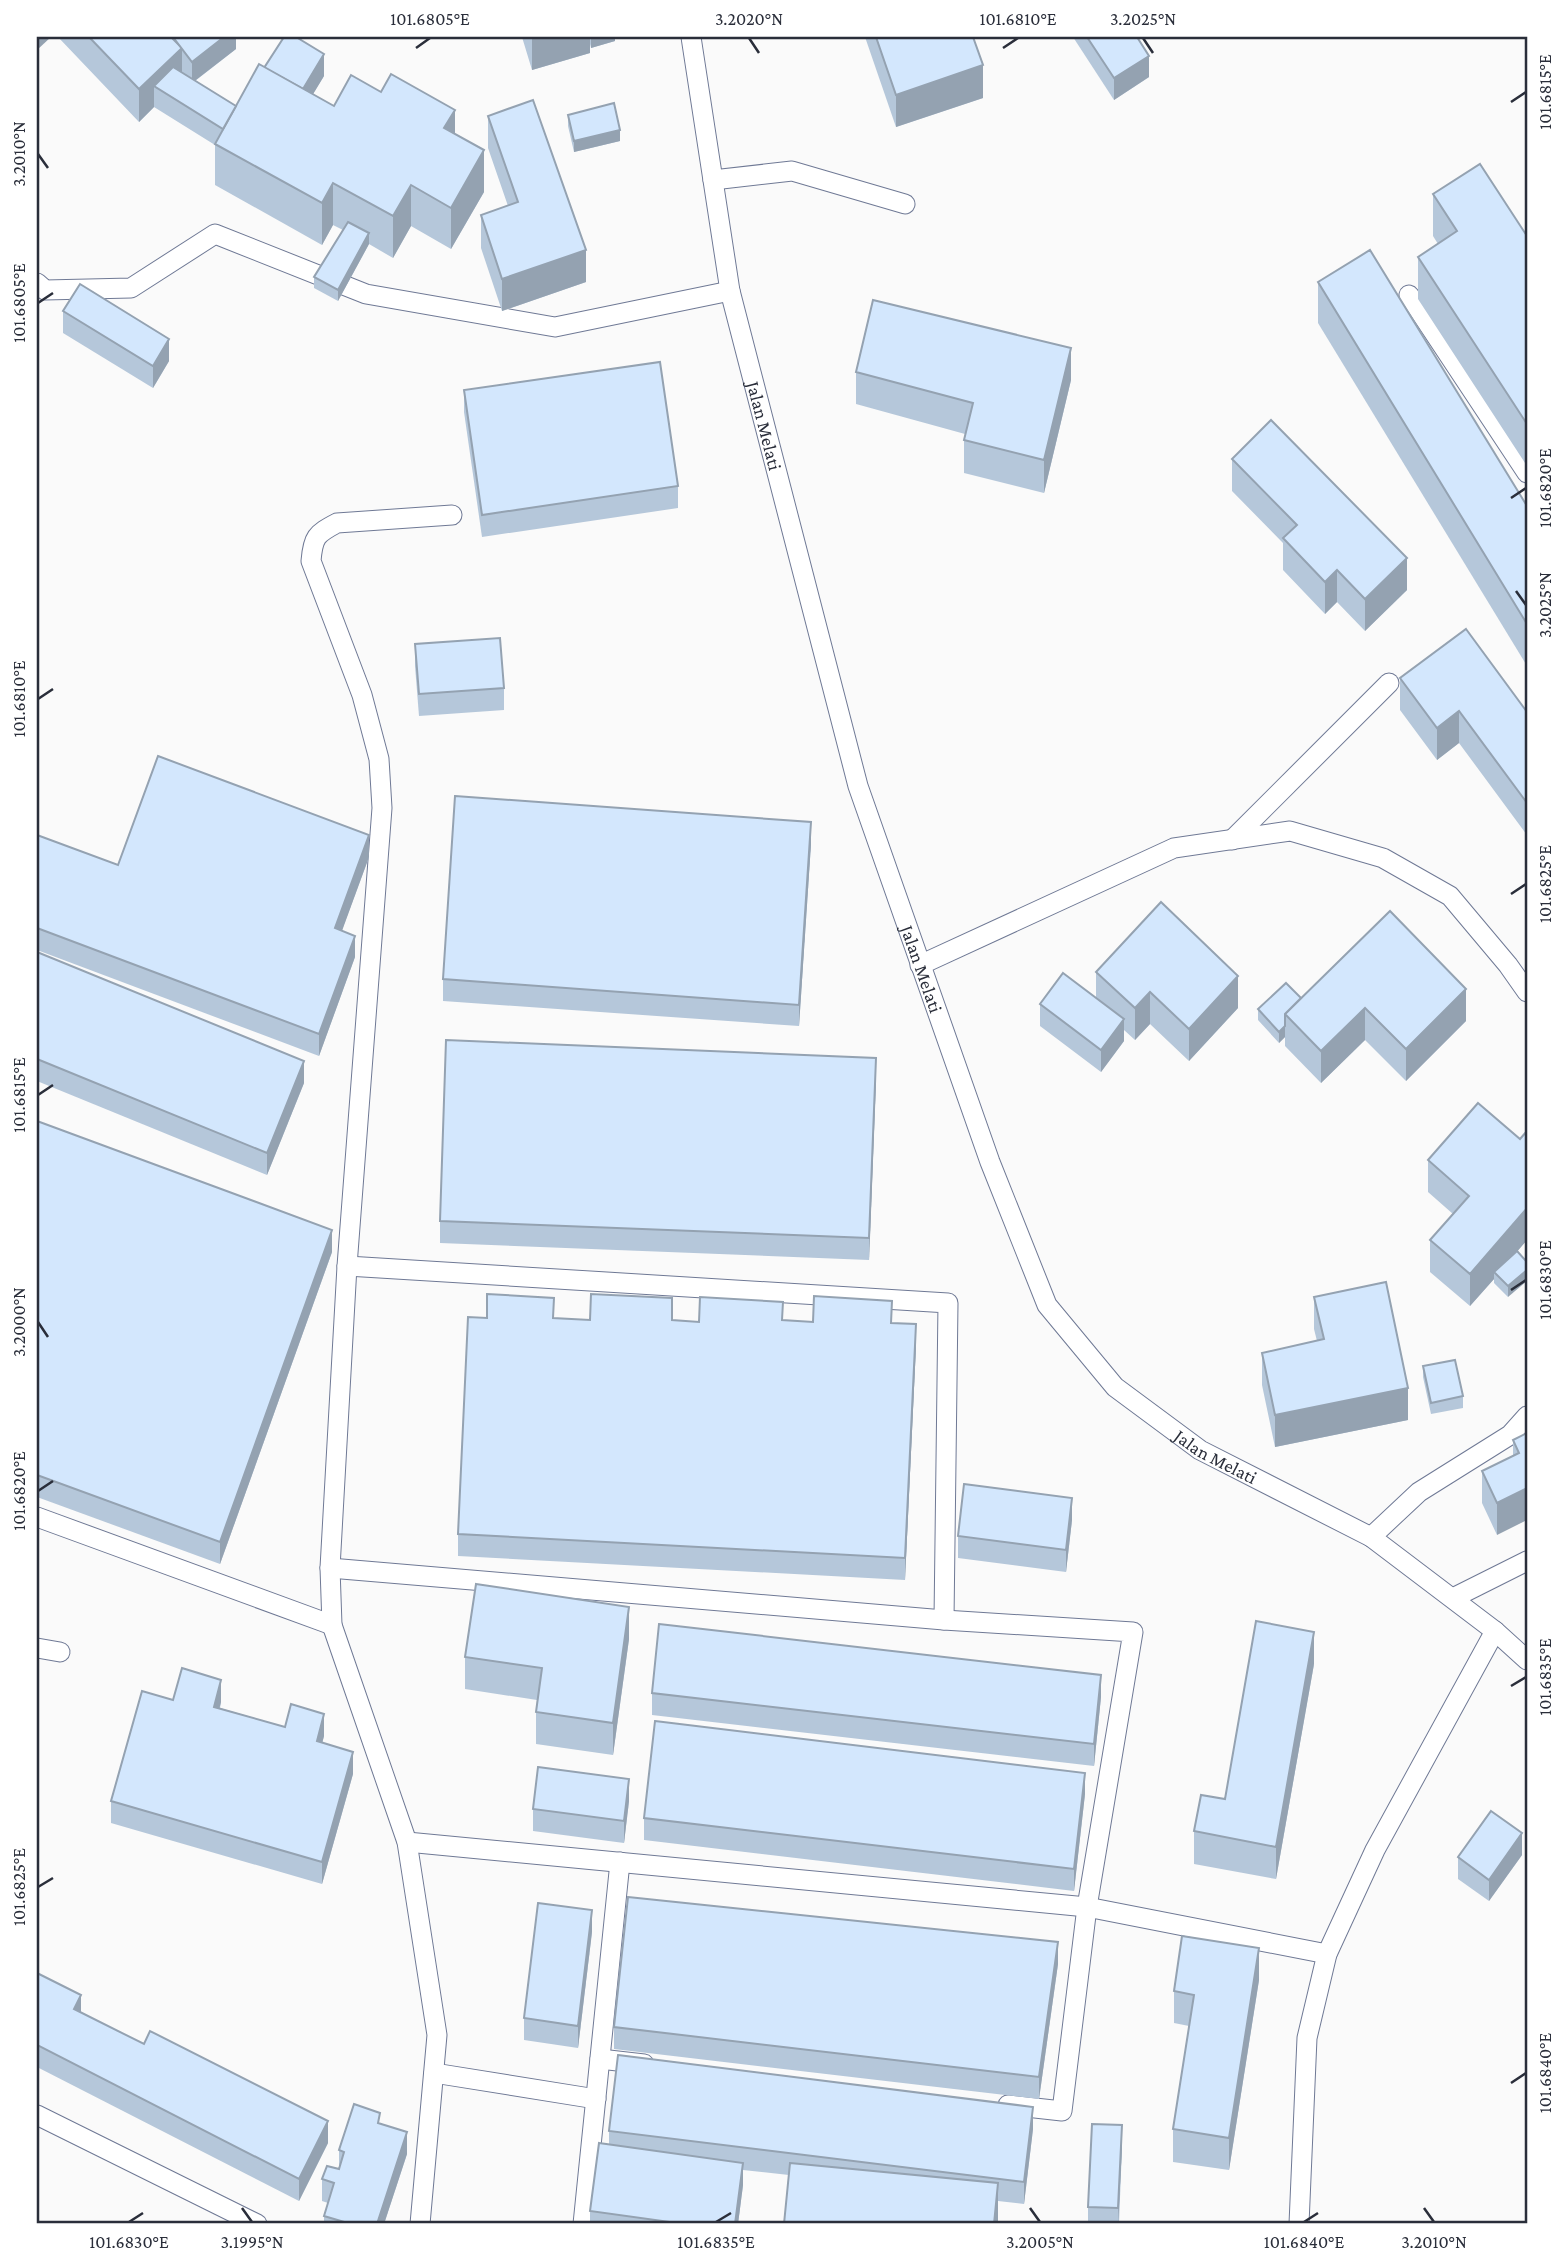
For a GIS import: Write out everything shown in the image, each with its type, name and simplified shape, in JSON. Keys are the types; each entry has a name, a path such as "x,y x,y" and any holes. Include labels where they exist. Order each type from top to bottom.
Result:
{"lane":[{"name":"Jalan Melati","path":"691,37 730,291 858,786 990,1162 1047,1305 1115,1387 1200,1450 1371,1537 1495,1631 1527,1660"},
{"path":"713,180 792,172 905,204"},
{"path":"37,284 45,290 131,288 215,234 366,294 555,327 730,291"},
{"path":"1409,295 1527,473"},
{"path":"420,2224 437,2035 407,1842 332,1625 330,1568 347,1266 382,808 379,760 362,695 311,561 313,542 320,532 337,523 452,515"},
{"path":"1232,840 1389,683"},
{"path":"920,965 1174,848 1290,831 1383,858 1450,897 1508,965 1527,992"},
{"path":"347,1266 948,1303 944,1620"},
{"path":"1371,1537 1419,1492 1510,1435 1527,1416"},
{"path":"37,1517 332,1625"},
{"path":"1453,1598 1527,1561"},
{"path":"330,1568 944,1620 1133,1632 1087,1907 1062,2111 994,2104"},
{"path":"1299,2224 1307,2038 1328,1954 1375,1850 1495,1631"},
{"path":"37,1648 60,1652"},
{"path":"407,1842 1087,1907 1328,1954"},
{"path":"583,2224 620,1862"},
{"path":"600,2059 668,2067"},
{"path":"434,2073 596,2099"},
{"path":"37,2115 257,2224"}],"building":[{"path":"89,37 171,37 182,48 139,89"},
{"path":"173,37 224,37 192,62"},
{"path":"284,37 296,37 324,54 303,89 264,68"},
{"path":"876,37 973,37 983,65 896,95"},
{"path":"1087,37 1137,37 1149,56 1114,78"},
{"path":"259,64 334,106 351,75 381,92 391,74 455,110 444,128 484,150 451,208 411,185 393,216 333,183 322,203 215,144"},
{"path":"173,67 236,106 223,129 154,86"},
{"path":"533,100 586,250 502,279 481,215 518,202 488,116"},
{"path":"614,103 620,130 574,141 568,115"},
{"path":"1480,164 1527,236 1527,424 1418,257 1457,231 1433,194"},
{"path":"348,222 369,233 338,290 314,277"},
{"path":"1370,250 1527,506 1527,624 1318,282"},
{"path":"80,284 169,339 153,366 63,311"},
{"path":"873,300 1071,348 1044,460 964,440 973,403 856,372"},
{"path":"660,362 678,486 482,515 464,390"},
{"path":"1271,420 1407,558 1365,599 1337,570 1325,582 1283,538 1297,525 1232,459"},
{"path":"1466,629 1527,712 1527,803 1459,711 1437,728 1400,678"},
{"path":"500,638 504,688 419,694 415,644"},
{"path":"158,756 369,835 335,928 355,936 319,1034 37,928 37,835 118,865"},
{"path":"455,796 811,822 799,1005 443,979"},
{"path":"1161,902 1238,976 1189,1029 1150,992 1135,1008 1096,972"},
{"path":"1390,911 1466,989 1406,1049 1365,1008 1321,1051 1285,1014"},
{"path":"37,952 304,1061 267,1153 37,1059"},
{"path":"1063,973 1124,1019 1101,1050 1040,1004"},
{"path":"1286,983 1301,998 1285,1014 1285,1026 1279,1032 1258,1009"},
{"path":"446,1040 876,1058 869,1238 440,1221"},
{"path":"1478,1103 1520,1139 1527,1131 1527,1208 1470,1274 1430,1240 1469,1196 1428,1160"},
{"path":"37,1121 332,1230 220,1542 37,1475"},
{"path":"1517,1251 1527,1262 1527,1270 1508,1286 1494,1272"},
{"path":"1386,1282 1408,1388 1275,1415 1262,1353 1324,1339 1314,1297"},
{"path":"487,1294 554,1298 553,1318 590,1320 591,1294 672,1298 672,1320 699,1322 700,1297 783,1302 782,1320 813,1322 814,1296 892,1301 891,1323 916,1324 905,1558 458,1534 468,1317 487,1318"},
{"path":"1455,1360 1463,1396 1431,1403 1423,1366"},
{"path":"1527,1433 1527,1488 1497,1503 1482,1471 1519,1453 1513,1440"},
{"path":"964,1484 1072,1498 1066,1550 958,1536"},
{"path":"476,1584 629,1607 613,1723 536,1712 542,1668 465,1657"},
{"path":"1256,1621 1314,1632 1276,1847 1194,1831 1201,1795 1225,1799"},
{"path":"659,1624 1101,1675 1094,1744 652,1693"},
{"path":"182,1668 221,1680 214,1707 285,1727 291,1704 324,1714 317,1741 353,1752 322,1862 111,1801 142,1691 173,1700"},
{"path":"655,1721 1085,1773 1074,1869 644,1818"},
{"path":"538,1767 629,1779 624,1821 533,1809"},
{"path":"1491,1811 1522,1833 1489,1880 1458,1857"},
{"path":"628,1897 1058,1942 1039,2077 614,2027"},
{"path":"538,1903 592,1910 578,2026 524,2018"},
{"path":"1182,1936 1259,1948 1229,2138 1173,2129 1194,1995 1174,1991"},
{"path":"37,1973 81,1995 74,2009 144,2044 150,2031 328,2121 299,2179 37,2045"},
{"path":"618,2055 1033,2107 1024,2182 609,2131"},
{"path":"354,2104 380,2113 378,2123 407,2132 377,2224 351,2224 324,2216 334,2183 322,2179 327,2166 339,2169 344,2152 339,2150"},
{"path":"1092,2124 1122,2125 1118,2208 1088,2207"},
{"path":"599,2143 743,2163 735,2224 684,2224 590,2211"},
{"path":"790,2163 998,2183 994,2224 784,2224"}]}
